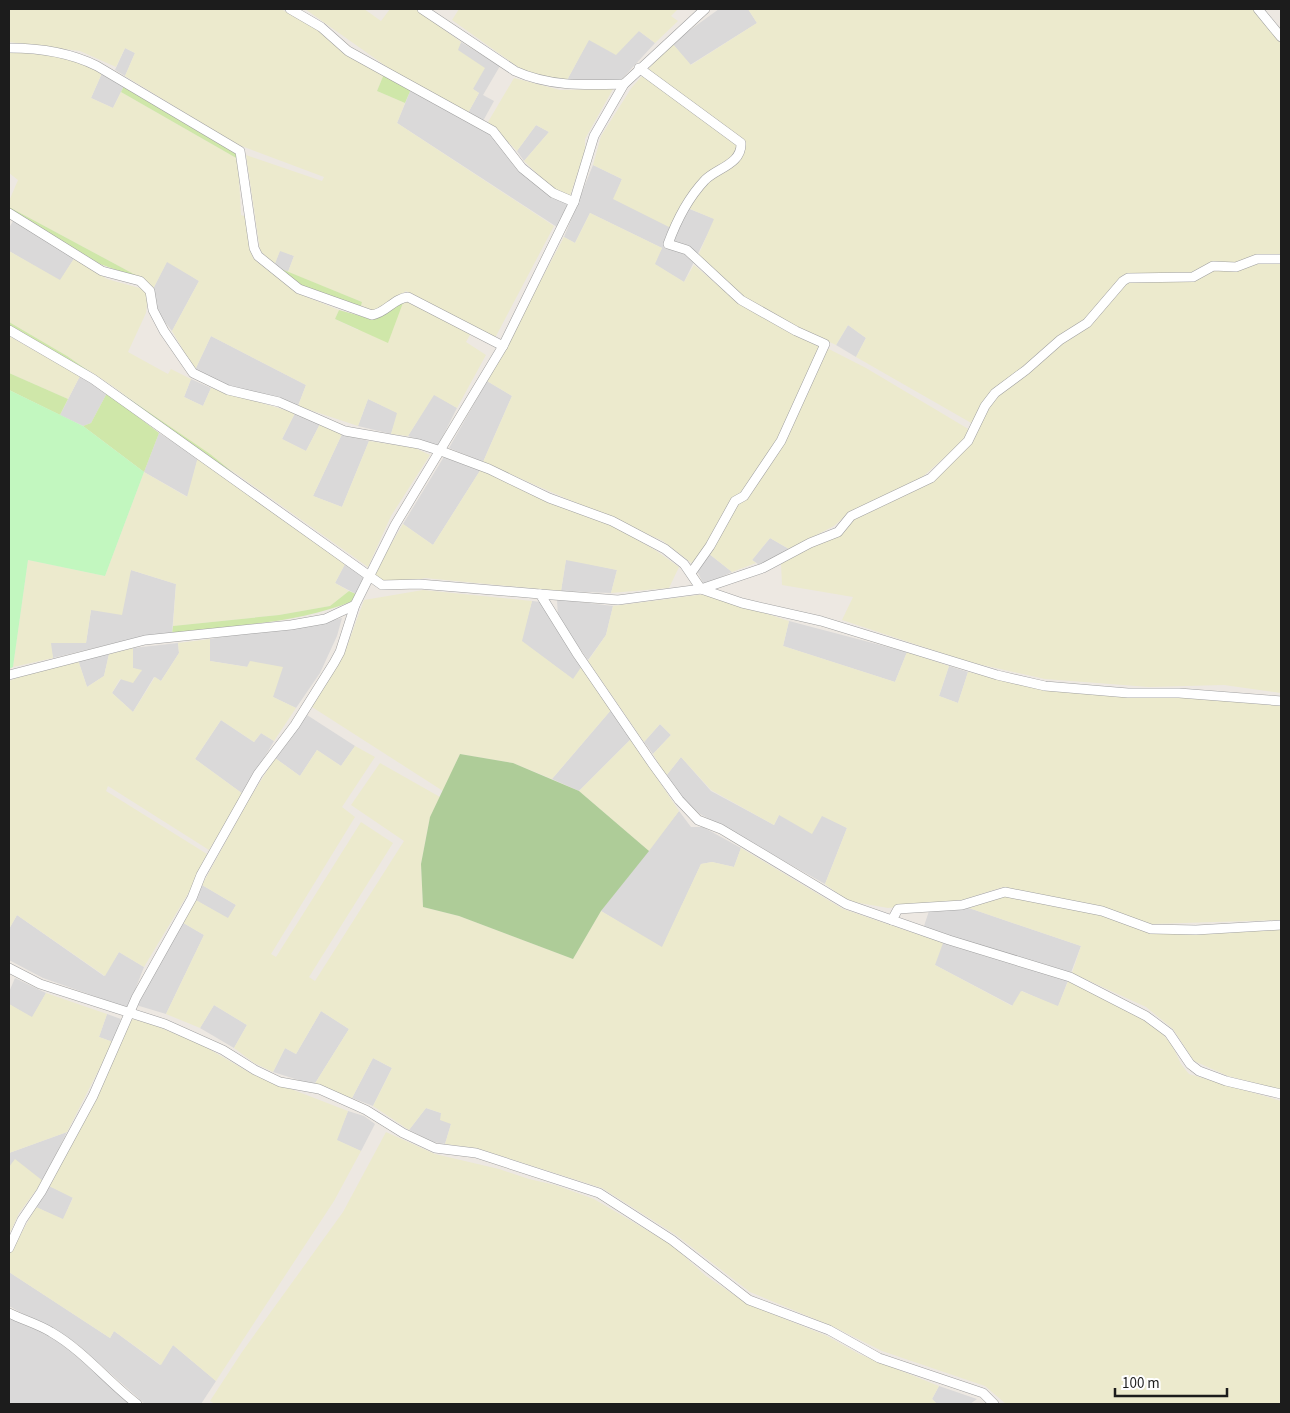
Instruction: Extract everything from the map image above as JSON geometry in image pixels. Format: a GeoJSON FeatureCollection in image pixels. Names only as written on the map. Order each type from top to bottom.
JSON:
{"type":"FeatureCollection","features":[{"type":"Feature","properties":{"kind":"street"},"geometry":{"type":"LineString","coordinates":[[290,9],[321,27],[348,51],[493,131],[522,168],[553,193],[574,202]]}},
{"type":"Feature","properties":{"kind":"street"},"geometry":{"type":"LineString","coordinates":[[422,9],[515,71],[534,80],[567,85],[624,84]]}},
{"type":"Feature","properties":{"kind":"street"},"geometry":{"type":"LineString","coordinates":[[9,1248],[22,1220],[41,1192],[93,1096],[130,1013],[158,956],[192,898],[201,875],[258,774],[295,725],[334,663],[340,652],[355,605],[395,525],[442,451],[503,346],[574,202],[594,136],[624,84],[639,68],[706,9]]}},
{"type":"Feature","properties":{"kind":"street"},"geometry":{"type":"LineString","coordinates":[[1258,9],[1281,37]]}},
{"type":"Feature","properties":{"kind":"street"},"geometry":{"type":"LineString","coordinates":[[9,48],[27,48],[77,56],[240,151],[254,248],[258,256],[299,289],[372,314],[378,314],[402,298],[408,297],[503,346]]}},
{"type":"Feature","properties":{"kind":"street"},"geometry":{"type":"LineString","coordinates":[[639,68],[741,142],[740,150],[727,167],[704,180],[688,203],[668,244],[687,250],[741,300],[825,344],[781,441],[744,496],[735,501],[710,546],[690,573]]}},
{"type":"Feature","properties":{"kind":"street"},"geometry":{"type":"LineString","coordinates":[[9,213],[102,270],[140,281],[150,291],[153,310],[164,331],[193,373],[228,390],[279,402],[345,431],[419,444],[442,451],[489,469],[549,498],[612,520],[665,549],[684,564],[701,589],[742,603],[821,621],[997,675],[1045,686],[1128,693],[1179,693],[1281,701]]}},
{"type":"Feature","properties":{"kind":"street"},"geometry":{"type":"LineString","coordinates":[[9,330],[93,379],[382,585],[419,584],[618,600],[701,589],[762,568],[810,543],[838,532],[851,516],[870,505],[931,478],[968,441],[985,406],[994,393],[1026,370],[1060,340],[1087,323],[1128,278],[1193,277],[1213,266],[1236,267],[1257,259],[1281,258]]}},
{"type":"Feature","properties":{"kind":"street"},"geometry":{"type":"LineString","coordinates":[[540,594],[578,655],[652,763],[679,800],[698,820],[721,828],[846,904],[1070,977],[1146,1016],[1169,1033],[1190,1064],[1199,1071],[1226,1081],[1281,1094]]}},
{"type":"Feature","properties":{"kind":"street"},"geometry":{"type":"LineString","coordinates":[[9,675],[144,640],[291,625],[325,619],[355,605]]}},
{"type":"Feature","properties":{"kind":"street"},"geometry":{"type":"LineString","coordinates":[[892,920],[898,909],[962,905],[1004,892],[1102,911],[1151,929],[1196,930],[1281,925]]}},
{"type":"Feature","properties":{"kind":"street"},"geometry":{"type":"LineString","coordinates":[[9,968],[40,984],[166,1024],[223,1050],[255,1070],[280,1082],[319,1089],[366,1110],[403,1133],[435,1148],[476,1153],[599,1193],[672,1240],[748,1300],[829,1330],[879,1358],[983,1393],[994,1404]]}},
{"type":"Feature","properties":{"kind":"street"},"geometry":{"type":"LineString","coordinates":[[9,1313],[52,1332],[79,1352],[103,1376],[137,1404]]}},
{"type":"Feature","properties":{"kind":"shaded area"},"geometry":{"type":"Polygon","coordinates":[[[9,9],[281,9],[319,31],[338,48],[384,74],[377,91],[405,103],[397,123],[554,226],[495,338],[406,291],[375,312],[361,306],[362,302],[288,272],[294,256],[280,251],[274,266],[260,250],[246,155],[322,181],[324,177],[236,144],[125,76],[135,53],[125,48],[116,67],[80,51],[9,42],[9,9]]]}},
{"type":"Feature","properties":{"kind":"shaded area"},"geometry":{"type":"Polygon","coordinates":[[[305,9],[364,9],[381,21],[390,9],[415,9],[461,42],[458,50],[485,68],[473,89],[479,93],[468,113],[390,69],[305,9]]]}},
{"type":"Feature","properties":{"kind":"shaded area"},"geometry":{"type":"Polygon","coordinates":[[[459,9],[678,9],[671,16],[678,21],[655,43],[639,31],[616,55],[589,40],[566,82],[534,76],[518,67],[452,20],[459,9]]]}},
{"type":"Feature","properties":{"kind":"shaded area"},"geometry":{"type":"Polygon","coordinates":[[[719,9],[748,9],[757,23],[690,65],[672,43],[719,9]]]}},
{"type":"Feature","properties":{"kind":"shaded area"},"geometry":{"type":"Polygon","coordinates":[[[748,9],[1254,9],[1281,40],[1281,256],[1200,273],[1123,275],[1083,321],[1041,350],[1026,367],[993,391],[973,424],[856,357],[866,338],[848,325],[836,345],[797,327],[742,297],[698,256],[714,219],[683,206],[671,228],[613,199],[622,179],[593,165],[601,136],[632,87],[672,43],[691,65],[757,23],[748,9]]]}},
{"type":"Feature","properties":{"kind":"shaded area"},"geometry":{"type":"Polygon","coordinates":[[[639,31],[655,43],[621,80],[566,82],[589,39],[639,31]]]}},
{"type":"Feature","properties":{"kind":"shaded area"},"geometry":{"type":"Polygon","coordinates":[[[461,42],[500,66],[483,95],[494,101],[483,121],[468,113],[479,93],[473,89],[457,50],[461,42]]]}},
{"type":"Feature","properties":{"kind":"shaded area"},"geometry":{"type":"Polygon","coordinates":[[[125,48],[135,53],[125,76],[115,70],[125,48]]]}},
{"type":"Feature","properties":{"kind":"shaded area"},"geometry":{"type":"Polygon","coordinates":[[[28,51],[76,60],[102,73],[91,98],[113,108],[121,92],[238,159],[241,215],[247,217],[253,258],[297,293],[339,310],[335,319],[358,330],[404,300],[471,333],[466,342],[486,355],[457,408],[434,395],[408,436],[391,434],[397,413],[368,399],[358,426],[298,406],[306,385],[211,336],[195,370],[172,331],[199,281],[167,262],[153,289],[130,272],[9,207],[9,201],[18,180],[9,173],[9,52],[28,51]]]}},
{"type":"Feature","properties":{"kind":"shaded area"},"geometry":{"type":"Polygon","coordinates":[[[102,73],[124,86],[113,108],[91,98],[102,73]]]}},
{"type":"Feature","properties":{"kind":"shaded area"},"geometry":{"type":"Polygon","coordinates":[[[514,78],[560,90],[613,89],[585,139],[585,150],[570,196],[554,190],[524,161],[549,132],[536,125],[517,151],[488,122],[514,78]]]}},
{"type":"Feature","properties":{"kind":"shaded area"},"geometry":{"type":"Polygon","coordinates":[[[411,89],[493,133],[520,169],[571,202],[557,227],[397,123],[411,89]]]}},
{"type":"Feature","properties":{"kind":"shaded area"},"geometry":{"type":"Polygon","coordinates":[[[536,125],[549,132],[524,161],[517,151],[536,125]]]}},
{"type":"Feature","properties":{"kind":"shaded area"},"geometry":{"type":"Polygon","coordinates":[[[593,165],[622,179],[614,199],[682,206],[715,219],[684,282],[654,264],[662,248],[590,213],[575,243],[564,237],[593,165]]]}},
{"type":"Feature","properties":{"kind":"shaded area"},"geometry":{"type":"Polygon","coordinates":[[[590,213],[662,248],[655,264],[684,282],[694,265],[739,303],[866,368],[970,430],[962,442],[919,480],[851,511],[834,526],[789,549],[770,538],[752,560],[756,563],[732,572],[708,553],[694,565],[663,541],[483,462],[512,396],[487,381],[564,237],[575,243],[590,213]]]}},
{"type":"Feature","properties":{"kind":"shaded area"},"geometry":{"type":"Polygon","coordinates":[[[13,221],[75,257],[60,281],[9,251],[9,228],[13,221]]]}},
{"type":"Feature","properties":{"kind":"shaded area"},"geometry":{"type":"Polygon","coordinates":[[[280,250],[294,256],[288,272],[274,266],[280,250]]]}},
{"type":"Feature","properties":{"kind":"shaded area"},"geometry":{"type":"Polygon","coordinates":[[[9,251],[60,280],[75,257],[107,279],[143,289],[148,295],[146,313],[128,352],[168,374],[171,369],[191,379],[184,397],[203,406],[211,388],[295,413],[282,439],[306,451],[320,424],[342,434],[313,496],[342,507],[369,441],[415,448],[430,455],[391,516],[368,567],[111,385],[67,356],[9,322],[9,251]]]}},
{"type":"Feature","properties":{"kind":"shaded area"},"geometry":{"type":"Polygon","coordinates":[[[167,261],[199,281],[172,331],[156,311],[153,289],[167,261]]]}},
{"type":"Feature","properties":{"kind":"shaded area"},"geometry":{"type":"Polygon","coordinates":[[[1258,262],[1281,262],[1281,693],[1224,685],[1149,687],[1045,679],[969,662],[842,620],[853,597],[782,585],[781,563],[853,519],[933,480],[997,395],[1129,281],[1194,280],[1214,269],[1237,271],[1258,262]]]}},
{"type":"Feature","properties":{"kind":"shaded area"},"geometry":{"type":"Polygon","coordinates":[[[848,325],[866,338],[856,357],[836,345],[848,325]]]}},
{"type":"Feature","properties":{"kind":"shaded area"},"geometry":{"type":"Polygon","coordinates":[[[9,336],[80,376],[68,399],[9,373],[9,336]]]}},
{"type":"Feature","properties":{"kind":"shaded area"},"geometry":{"type":"Polygon","coordinates":[[[211,336],[306,385],[298,406],[227,385],[195,370],[211,336]]]}},
{"type":"Feature","properties":{"kind":"shaded area"},"geometry":{"type":"Polygon","coordinates":[[[80,376],[107,393],[91,423],[83,426],[60,415],[80,376]]]}},
{"type":"Feature","properties":{"kind":"shaded area"},"geometry":{"type":"Polygon","coordinates":[[[191,379],[211,388],[203,406],[184,397],[191,379]]]}},
{"type":"Feature","properties":{"kind":"shaded area"},"geometry":{"type":"Polygon","coordinates":[[[487,381],[512,396],[483,462],[449,448],[487,381]]]}},
{"type":"Feature","properties":{"kind":"shaded area"},"geometry":{"type":"Polygon","coordinates":[[[434,394],[457,408],[438,446],[408,436],[434,394]]]}},
{"type":"Feature","properties":{"kind":"shaded area"},"geometry":{"type":"Polygon","coordinates":[[[368,399],[398,413],[391,434],[358,426],[368,399]]]}},
{"type":"Feature","properties":{"kind":"shaded area"},"geometry":{"type":"Polygon","coordinates":[[[295,413],[320,424],[306,451],[282,439],[295,413]]]}},
{"type":"Feature","properties":{"kind":"shaded area"},"geometry":{"type":"Polygon","coordinates":[[[159,433],[198,457],[188,497],[144,472],[159,433]]]}},
{"type":"Feature","properties":{"kind":"shaded area"},"geometry":{"type":"Polygon","coordinates":[[[342,434],[369,441],[342,507],[313,496],[342,434]]]}},
{"type":"Feature","properties":{"kind":"shaded area"},"geometry":{"type":"Polygon","coordinates":[[[445,455],[481,469],[433,545],[403,524],[445,455]]]}},
{"type":"Feature","properties":{"kind":"shaded area"},"geometry":{"type":"Polygon","coordinates":[[[198,457],[345,564],[335,583],[349,591],[330,606],[279,615],[173,626],[176,584],[131,570],[122,615],[91,610],[86,643],[51,643],[53,658],[13,667],[28,560],[105,576],[144,472],[187,497],[198,457]]]}},
{"type":"Feature","properties":{"kind":"shaded area"},"geometry":{"type":"Polygon","coordinates":[[[481,469],[610,524],[655,550],[679,567],[669,588],[611,593],[617,570],[566,560],[561,591],[425,578],[404,583],[383,582],[373,574],[403,524],[433,545],[481,469]]]}},
{"type":"Feature","properties":{"kind":"shaded area"},"geometry":{"type":"Polygon","coordinates":[[[770,538],[789,549],[761,566],[752,560],[770,538]]]}},
{"type":"Feature","properties":{"kind":"shaded area"},"geometry":{"type":"Polygon","coordinates":[[[708,553],[732,572],[704,585],[694,565],[708,553]]]}},
{"type":"Feature","properties":{"kind":"shaded area"},"geometry":{"type":"Polygon","coordinates":[[[566,559],[617,570],[611,593],[561,591],[566,559]]]}},
{"type":"Feature","properties":{"kind":"shaded area"},"geometry":{"type":"Polygon","coordinates":[[[345,564],[365,576],[356,594],[335,583],[345,564]]]}},
{"type":"Feature","properties":{"kind":"shaded area"},"geometry":{"type":"Polygon","coordinates":[[[131,570],[176,584],[172,634],[132,639],[53,658],[50,643],[86,643],[91,610],[127,579],[131,570]]]}},
{"type":"Feature","properties":{"kind":"shaded area"},"geometry":{"type":"Polygon","coordinates":[[[423,590],[532,601],[522,641],[573,679],[582,666],[611,710],[552,779],[513,763],[460,754],[443,791],[312,707],[346,649],[364,600],[423,590]]]}},
{"type":"Feature","properties":{"kind":"shaded area"},"geometry":{"type":"Polygon","coordinates":[[[706,594],[789,621],[783,646],[895,682],[907,652],[949,666],[939,696],[958,703],[968,672],[1043,689],[1177,696],[1281,706],[1281,920],[1151,924],[1103,908],[1003,887],[962,900],[888,908],[848,901],[825,884],[847,828],[822,816],[812,834],[779,815],[774,825],[711,790],[681,757],[666,776],[653,754],[671,735],[660,724],[644,742],[588,661],[606,635],[613,606],[706,594]]]}},
{"type":"Feature","properties":{"kind":"shaded area"},"geometry":{"type":"Polygon","coordinates":[[[557,599],[613,606],[606,635],[588,660],[558,618],[557,599]]]}},
{"type":"Feature","properties":{"kind":"shaded area"},"geometry":{"type":"Polygon","coordinates":[[[532,601],[542,602],[582,666],[574,680],[521,641],[532,601]]]}},
{"type":"Feature","properties":{"kind":"shaded area"},"geometry":{"type":"Polygon","coordinates":[[[342,618],[337,636],[320,673],[296,708],[273,697],[248,667],[210,661],[210,639],[251,631],[291,629],[342,618]]]}},
{"type":"Feature","properties":{"kind":"shaded area"},"geometry":{"type":"Polygon","coordinates":[[[789,621],[907,652],[895,682],[783,646],[789,621]]]}},
{"type":"Feature","properties":{"kind":"shaded area"},"geometry":{"type":"Polygon","coordinates":[[[210,639],[210,661],[247,667],[250,661],[283,667],[273,697],[296,708],[274,741],[261,733],[254,742],[221,720],[195,759],[243,794],[209,850],[108,786],[106,791],[207,854],[192,887],[144,967],[119,952],[105,976],[17,915],[9,929],[9,681],[78,660],[87,687],[104,676],[109,654],[133,648],[133,668],[142,670],[133,683],[120,679],[112,693],[133,712],[155,677],[161,681],[179,653],[178,643],[210,639]]]}},
{"type":"Feature","properties":{"kind":"shaded area"},"geometry":{"type":"Polygon","coordinates":[[[178,643],[179,653],[161,681],[154,677],[133,712],[112,693],[121,679],[142,671],[133,668],[133,648],[178,643]]]}},
{"type":"Feature","properties":{"kind":"shaded area"},"geometry":{"type":"Polygon","coordinates":[[[109,654],[104,676],[87,687],[78,660],[109,654]]]}},
{"type":"Feature","properties":{"kind":"shaded area"},"geometry":{"type":"Polygon","coordinates":[[[949,666],[968,672],[958,703],[939,696],[949,666]]]}},
{"type":"Feature","properties":{"kind":"shaded area"},"geometry":{"type":"Polygon","coordinates":[[[611,710],[631,739],[579,791],[552,779],[611,710]]]}},
{"type":"Feature","properties":{"kind":"shaded area"},"geometry":{"type":"Polygon","coordinates":[[[307,715],[355,746],[341,766],[317,750],[300,776],[275,758],[307,715]]]}},
{"type":"Feature","properties":{"kind":"shaded area"},"geometry":{"type":"Polygon","coordinates":[[[221,720],[254,742],[261,733],[274,741],[243,794],[195,759],[221,720]]]}},
{"type":"Feature","properties":{"kind":"shaded area"},"geometry":{"type":"Polygon","coordinates":[[[660,724],[671,735],[653,754],[644,742],[660,724]]]}},
{"type":"Feature","properties":{"kind":"shaded area"},"geometry":{"type":"Polygon","coordinates":[[[631,739],[679,811],[649,851],[579,791],[631,739]]]}},
{"type":"Feature","properties":{"kind":"shaded area"},"geometry":{"type":"Polygon","coordinates":[[[355,746],[375,757],[342,807],[355,817],[271,954],[276,957],[361,822],[393,843],[309,977],[315,981],[404,841],[351,805],[380,763],[440,797],[430,817],[421,864],[423,907],[459,916],[573,959],[601,911],[662,947],[701,864],[712,862],[734,867],[741,848],[843,909],[943,943],[935,965],[1012,1006],[1021,991],[1058,1006],[1069,979],[1142,1018],[1159,1030],[1172,1045],[1181,1064],[1189,1074],[1281,1101],[1281,1404],[1006,1404],[985,1386],[882,1351],[834,1327],[750,1292],[676,1235],[602,1188],[476,1148],[445,1144],[451,1124],[440,1120],[441,1113],[426,1108],[409,1130],[373,1106],[392,1068],[373,1058],[352,1098],[314,1085],[349,1029],[321,1011],[296,1054],[285,1048],[273,1072],[254,1063],[234,1048],[247,1025],[214,1005],[200,1028],[166,1014],[204,935],[180,921],[194,899],[228,918],[236,905],[202,885],[248,801],[275,758],[300,776],[317,750],[341,766],[355,746]]]}},
{"type":"Feature","properties":{"kind":"shaded area"},"geometry":{"type":"Polygon","coordinates":[[[681,757],[711,791],[774,825],[779,815],[822,815],[847,828],[825,884],[700,814],[681,797],[666,776],[681,757]]]}},
{"type":"Feature","properties":{"kind":"shaded area"},"geometry":{"type":"Polygon","coordinates":[[[679,811],[691,827],[703,827],[741,848],[734,867],[712,862],[701,864],[662,948],[601,911],[679,811]]]}},
{"type":"Feature","properties":{"kind":"shaded area"},"geometry":{"type":"Polygon","coordinates":[[[202,885],[236,905],[228,919],[194,899],[202,885]]]}},
{"type":"Feature","properties":{"kind":"shaded area"},"geometry":{"type":"Polygon","coordinates":[[[1005,896],[1101,914],[1151,932],[1281,928],[1281,1090],[1228,1076],[1194,1061],[1173,1029],[1146,1007],[1072,973],[1081,946],[969,908],[1005,896]]]}},
{"type":"Feature","properties":{"kind":"shaded area"},"geometry":{"type":"Polygon","coordinates":[[[969,908],[1081,946],[1058,1007],[1022,991],[1013,1006],[935,965],[921,935],[929,911],[969,908]]]}},
{"type":"Feature","properties":{"kind":"shaded area"},"geometry":{"type":"Polygon","coordinates":[[[17,915],[104,976],[119,952],[144,967],[128,1008],[43,978],[9,960],[9,929],[17,915]]]}},
{"type":"Feature","properties":{"kind":"shaded area"},"geometry":{"type":"Polygon","coordinates":[[[180,921],[204,935],[166,1014],[136,1005],[180,921]]]}},
{"type":"Feature","properties":{"kind":"shaded area"},"geometry":{"type":"Polygon","coordinates":[[[15,978],[46,993],[32,1018],[9,1004],[9,992],[15,978]]]}},
{"type":"Feature","properties":{"kind":"shaded area"},"geometry":{"type":"Polygon","coordinates":[[[46,993],[107,1014],[99,1037],[113,1042],[67,1132],[9,1153],[9,1004],[32,1017],[46,993]]]}},
{"type":"Feature","properties":{"kind":"shaded area"},"geometry":{"type":"Polygon","coordinates":[[[214,1005],[247,1025],[234,1048],[200,1028],[214,1005]]]}},
{"type":"Feature","properties":{"kind":"shaded area"},"geometry":{"type":"Polygon","coordinates":[[[321,1011],[349,1029],[314,1085],[273,1072],[285,1048],[296,1054],[321,1011]]]}},
{"type":"Feature","properties":{"kind":"shaded area"},"geometry":{"type":"Polygon","coordinates":[[[107,1014],[121,1019],[113,1042],[99,1037],[107,1014]]]}},
{"type":"Feature","properties":{"kind":"shaded area"},"geometry":{"type":"Polygon","coordinates":[[[132,1019],[154,1025],[202,1045],[252,1074],[348,1111],[337,1140],[361,1151],[334,1201],[216,1381],[173,1345],[161,1365],[114,1331],[110,1338],[9,1272],[9,1255],[36,1207],[63,1219],[73,1198],[47,1185],[132,1019]]]}},
{"type":"Feature","properties":{"kind":"shaded area"},"geometry":{"type":"Polygon","coordinates":[[[373,1058],[392,1068],[373,1106],[352,1098],[373,1058]]]}},
{"type":"Feature","properties":{"kind":"shaded area"},"geometry":{"type":"Polygon","coordinates":[[[426,1108],[441,1113],[451,1124],[445,1144],[433,1142],[409,1130],[426,1108]]]}},
{"type":"Feature","properties":{"kind":"shaded area"},"geometry":{"type":"Polygon","coordinates":[[[348,1111],[364,1116],[375,1124],[361,1151],[336,1140],[348,1111]]]}},
{"type":"Feature","properties":{"kind":"shaded area"},"geometry":{"type":"Polygon","coordinates":[[[67,1132],[43,1181],[9,1167],[9,1153],[67,1132]]]}},
{"type":"Feature","properties":{"kind":"shaded area"},"geometry":{"type":"Polygon","coordinates":[[[386,1132],[435,1154],[499,1169],[555,1185],[594,1199],[672,1245],[706,1276],[748,1304],[827,1336],[859,1354],[939,1386],[932,1399],[937,1404],[215,1404],[210,1401],[242,1352],[343,1212],[386,1132]]]}},
{"type":"Feature","properties":{"kind":"shaded area"},"geometry":{"type":"Polygon","coordinates":[[[15,1159],[43,1181],[19,1213],[11,1231],[9,1230],[9,1167],[15,1159]]]}},
{"type":"Feature","properties":{"kind":"shaded area"},"geometry":{"type":"Polygon","coordinates":[[[47,1185],[73,1197],[63,1220],[36,1207],[47,1185]]]}},
{"type":"Feature","properties":{"kind":"shaded area"},"geometry":{"type":"Polygon","coordinates":[[[9,1272],[110,1338],[114,1331],[160,1365],[173,1345],[216,1381],[201,1404],[145,1404],[76,1343],[9,1306],[9,1272]]]}},
{"type":"Feature","properties":{"kind":"shaded area"},"geometry":{"type":"Polygon","coordinates":[[[9,1316],[35,1327],[61,1342],[132,1404],[9,1404],[9,1316]]]}},
{"type":"Feature","properties":{"kind":"shaded area"},"geometry":{"type":"Polygon","coordinates":[[[939,1386],[977,1399],[970,1404],[937,1404],[932,1399],[939,1386]]]}},
{"type":"Feature","properties":{"kind":"green space"},"geometry":{"type":"Polygon","coordinates":[[[384,74],[411,89],[405,103],[377,91],[384,74]]]}},
{"type":"Feature","properties":{"kind":"green space"},"geometry":{"type":"Polygon","coordinates":[[[124,86],[235,151],[238,159],[121,92],[124,86]]]}},
{"type":"Feature","properties":{"kind":"green space"},"geometry":{"type":"Polygon","coordinates":[[[9,207],[144,280],[100,264],[9,209],[9,207]]]}},
{"type":"Feature","properties":{"kind":"green space"},"geometry":{"type":"Polygon","coordinates":[[[274,266],[362,302],[361,306],[300,287],[274,266]]]}},
{"type":"Feature","properties":{"kind":"green space"},"geometry":{"type":"Polygon","coordinates":[[[404,300],[388,343],[335,319],[339,310],[371,319],[404,300]]]}},
{"type":"Feature","properties":{"kind":"green space"},"geometry":{"type":"Polygon","coordinates":[[[9,322],[67,356],[210,454],[235,474],[65,358],[9,327],[9,322]]]}},
{"type":"Feature","properties":{"kind":"green space"},"geometry":{"type":"Polygon","coordinates":[[[9,373],[68,399],[60,415],[9,390],[9,373]]]}},
{"type":"Feature","properties":{"kind":"green space"},"geometry":{"type":"Polygon","coordinates":[[[9,390],[83,426],[144,472],[105,576],[28,560],[13,667],[9,669],[9,390]]]}},
{"type":"Feature","properties":{"kind":"green space"},"geometry":{"type":"Polygon","coordinates":[[[107,393],[159,433],[144,472],[83,426],[91,423],[107,393]]]}},
{"type":"Feature","properties":{"kind":"green space"},"geometry":{"type":"Polygon","coordinates":[[[349,591],[356,594],[353,601],[309,615],[264,623],[172,634],[173,626],[279,615],[330,606],[349,591]]]}},
{"type":"Feature","properties":{"kind":"green space"},"geometry":{"type":"Polygon","coordinates":[[[460,754],[513,763],[579,791],[649,851],[601,911],[573,959],[459,916],[423,907],[421,864],[430,817],[460,754]]]}}]}
